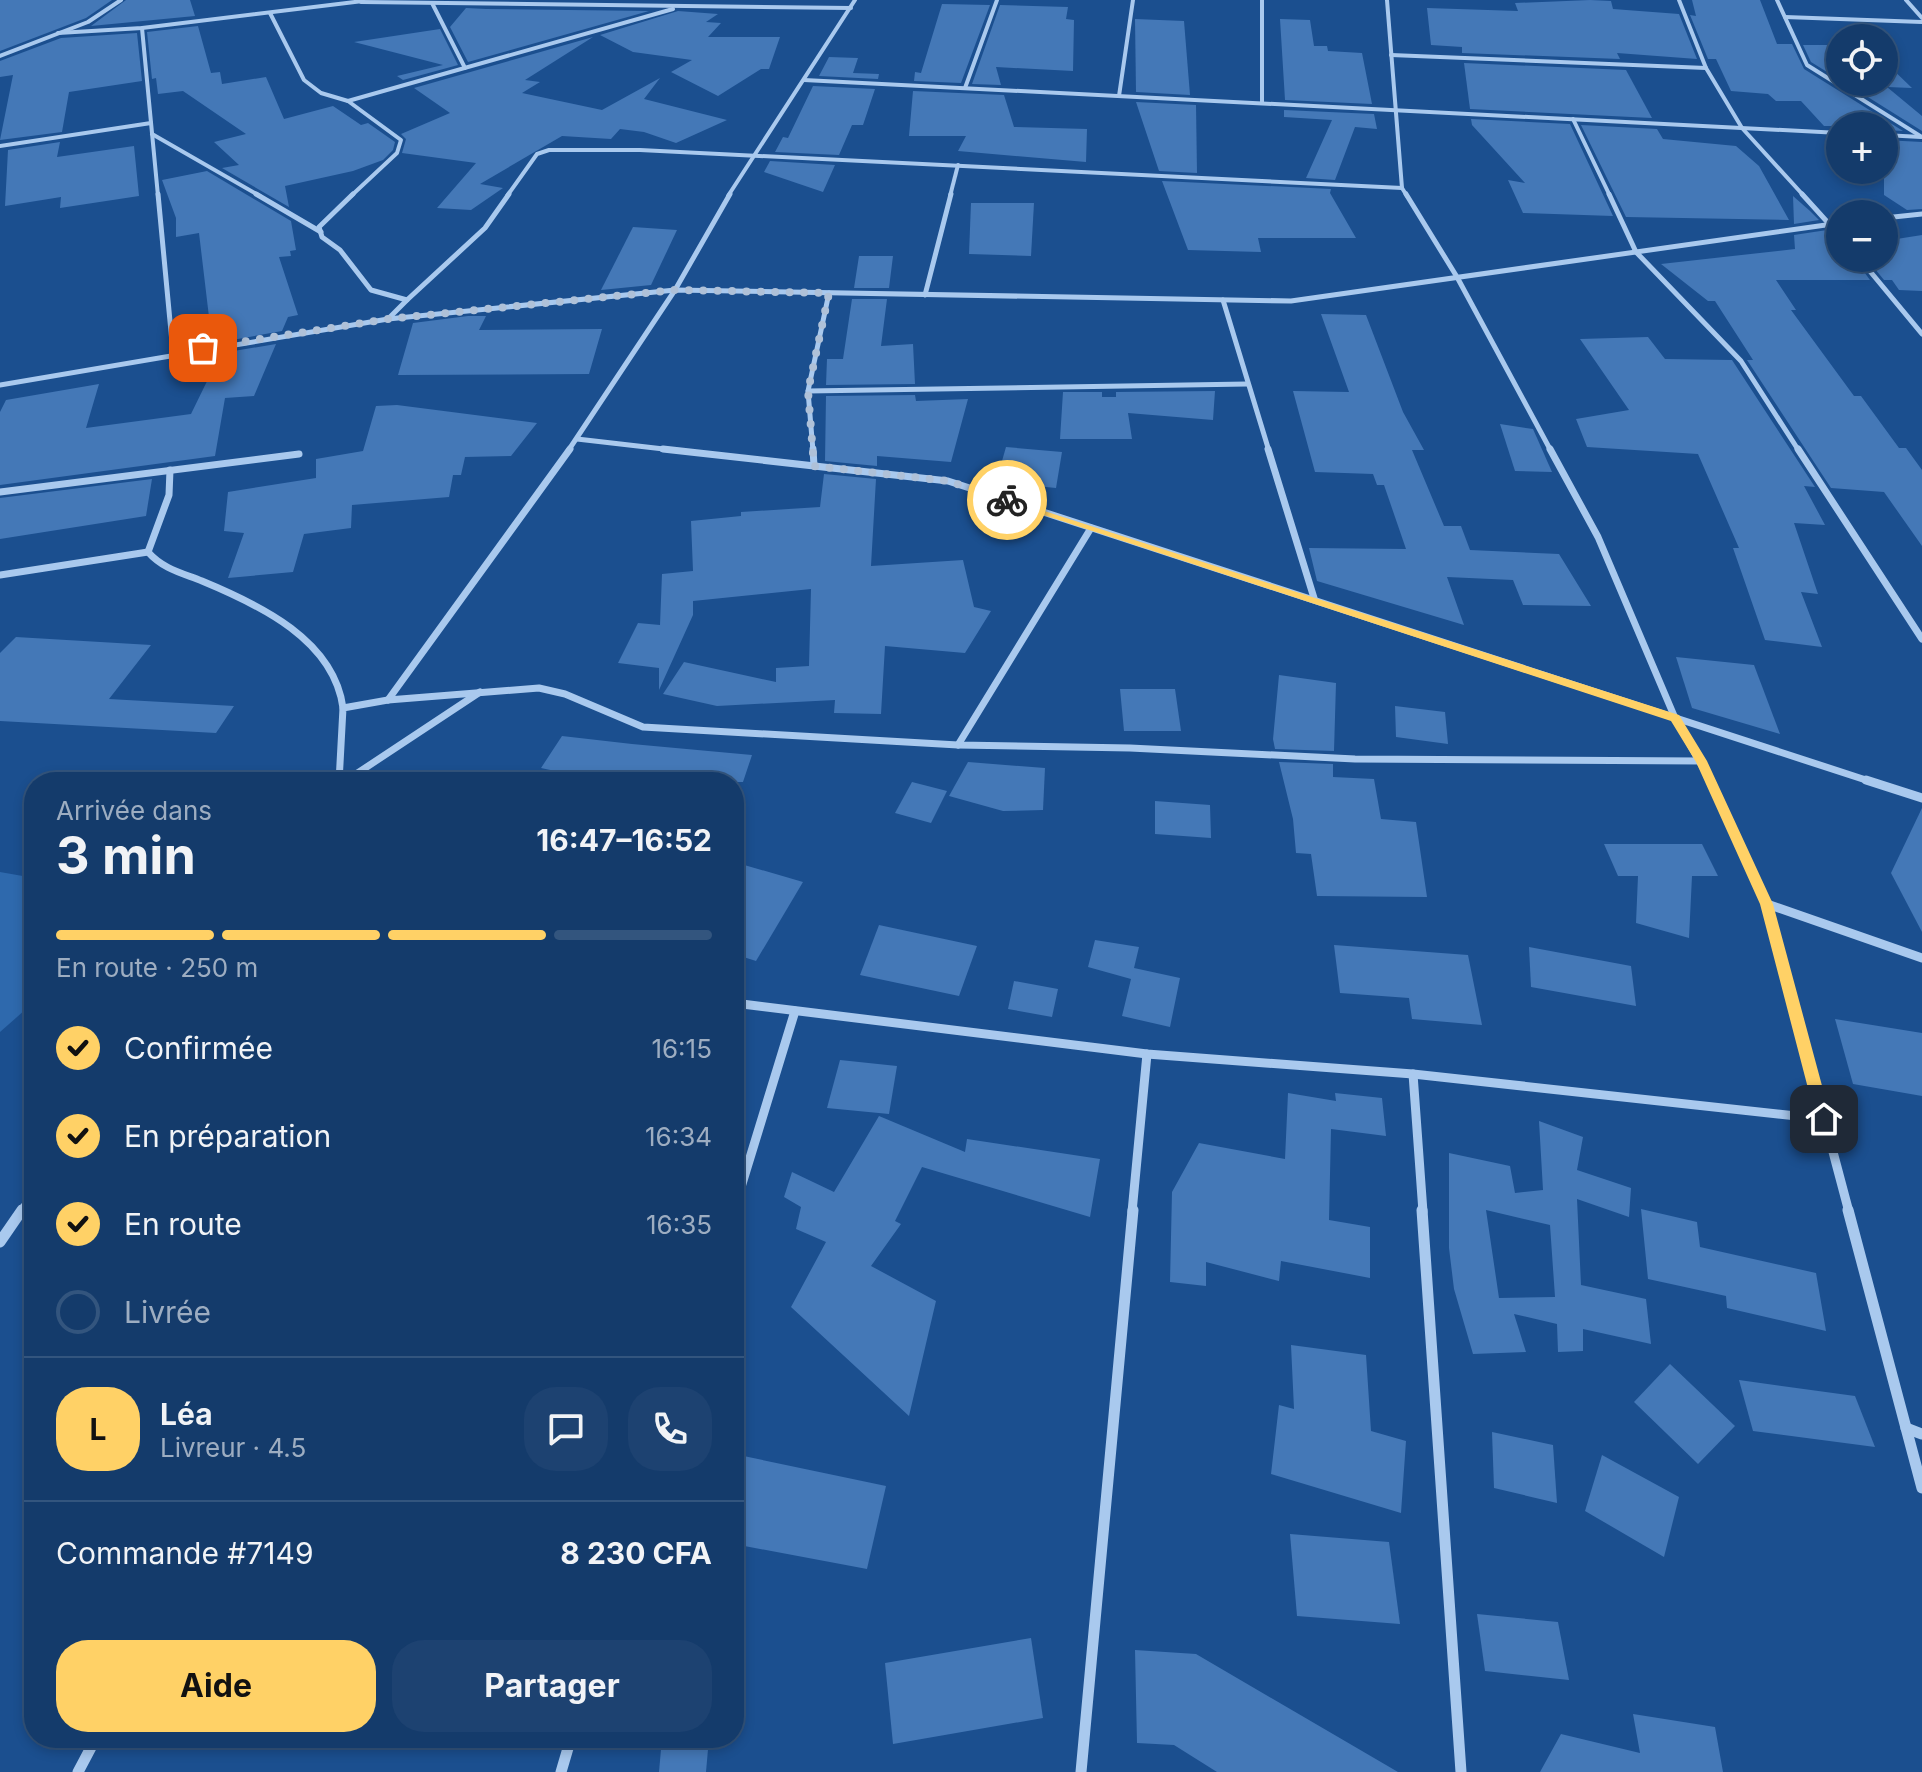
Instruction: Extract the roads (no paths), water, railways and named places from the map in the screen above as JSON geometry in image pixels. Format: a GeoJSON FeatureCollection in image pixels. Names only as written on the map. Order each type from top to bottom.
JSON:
{"type":"FeatureCollection","features":[{"type":"Feature","properties":{"kind":"street"},"geometry":{"type":"LineString","coordinates":[[0,56],[88,22],[121,0]]}},
{"type":"Feature","properties":{"kind":"street"},"geometry":{"type":"LineString","coordinates":[[298,0],[305,7]]}},
{"type":"Feature","properties":{"kind":"street"},"geometry":{"type":"LineString","coordinates":[[58,33],[142,28],[374,0]]}},
{"type":"Feature","properties":{"kind":"street"},"geometry":{"type":"LineString","coordinates":[[388,700],[577,439],[675,290],[752,155],[855,0]]}},
{"type":"Feature","properties":{"kind":"street"},"geometry":{"type":"LineString","coordinates":[[965,88],[997,0]]}},
{"type":"Feature","properties":{"kind":"street"},"geometry":{"type":"LineString","coordinates":[[1119,96],[1133,0]]}},
{"type":"Feature","properties":{"kind":"street"},"geometry":{"type":"LineString","coordinates":[[1262,0],[1262,103]]}},
{"type":"Feature","properties":{"kind":"street"},"geometry":{"type":"LineString","coordinates":[[1387,0],[1402,188],[1457,277],[1598,537],[1675,718],[1701,761],[1767,904],[1922,1488]]}},
{"type":"Feature","properties":{"kind":"street"},"geometry":{"type":"LineString","coordinates":[[1679,0],[1706,68],[1742,128],[1826,220]]}},
{"type":"Feature","properties":{"kind":"street"},"geometry":{"type":"LineString","coordinates":[[1777,0],[1807,65],[1922,137]]}},
{"type":"Feature","properties":{"kind":"street"},"geometry":{"type":"LineString","coordinates":[[1906,0],[1922,20]]}},
{"type":"Feature","properties":{"kind":"street"},"geometry":{"type":"LineString","coordinates":[[361,2],[851,8]]}},
{"type":"Feature","properties":{"kind":"street"},"geometry":{"type":"LineString","coordinates":[[432,3],[465,68]]}},
{"type":"Feature","properties":{"kind":"street"},"geometry":{"type":"LineString","coordinates":[[348,101],[682,6]]}},
{"type":"Feature","properties":{"kind":"street"},"geometry":{"type":"LineString","coordinates":[[270,13],[304,80],[321,93],[348,101],[401,140],[400,146],[383,167],[319,227],[321,232]]}},
{"type":"Feature","properties":{"kind":"street"},"geometry":{"type":"LineString","coordinates":[[1785,17],[1922,20]]}},
{"type":"Feature","properties":{"kind":"street"},"geometry":{"type":"LineString","coordinates":[[142,28],[173,353]]}},
{"type":"Feature","properties":{"kind":"street"},"geometry":{"type":"LineString","coordinates":[[1391,55],[1706,68]]}},
{"type":"Feature","properties":{"kind":"street"},"geometry":{"type":"LineString","coordinates":[[804,80],[1826,132]]}},
{"type":"Feature","properties":{"kind":"street"},"geometry":{"type":"LineString","coordinates":[[1573,119],[1636,252],[1741,361],[1922,639]]}},
{"type":"Feature","properties":{"kind":"street"},"geometry":{"type":"LineString","coordinates":[[0,146],[151,123]]}},
{"type":"Feature","properties":{"kind":"street"},"geometry":{"type":"LineString","coordinates":[[152,134],[321,232],[371,290],[407,300]]}},
{"type":"Feature","properties":{"kind":"street"},"geometry":{"type":"LineString","coordinates":[[1898,136],[1922,137]]}},
{"type":"Feature","properties":{"kind":"street"},"geometry":{"type":"LineString","coordinates":[[388,319],[485,228],[537,154],[562,148],[1402,188]]}},
{"type":"Feature","properties":{"kind":"street"},"geometry":{"type":"LineString","coordinates":[[925,295],[958,165]]}},
{"type":"Feature","properties":{"kind":"street"},"geometry":{"type":"LineString","coordinates":[[1898,217],[1922,214]]}},
{"type":"Feature","properties":{"kind":"street"},"geometry":{"type":"LineString","coordinates":[[0,385],[173,353],[388,319],[675,290],[1291,301],[1826,225]]}},
{"type":"Feature","properties":{"kind":"street"},"geometry":{"type":"LineString","coordinates":[[1871,272],[1922,334]]}},
{"type":"Feature","properties":{"kind":"street"},"geometry":{"type":"LineString","coordinates":[[814,466],[808,391],[829,293]]}},
{"type":"Feature","properties":{"kind":"street"},"geometry":{"type":"LineString","coordinates":[[1223,300],[1314,598]]}},
{"type":"Feature","properties":{"kind":"street"},"geometry":{"type":"LineString","coordinates":[[808,391],[1247,384]]}},
{"type":"Feature","properties":{"kind":"street"},"geometry":{"type":"LineString","coordinates":[[577,439],[948,481],[1922,798]]}},
{"type":"Feature","properties":{"kind":"street"},"geometry":{"type":"LineString","coordinates":[[0,492],[299,454]]}},
{"type":"Feature","properties":{"kind":"street"},"geometry":{"type":"LineString","coordinates":[[148,552],[169,495],[170,470]]}},
{"type":"Feature","properties":{"kind":"street"},"geometry":{"type":"LineString","coordinates":[[958,745],[1091,528]]}},
{"type":"Feature","properties":{"kind":"street"},"geometry":{"type":"LineString","coordinates":[[0,575],[148,552],[168,569],[205,582],[301,634],[334,669],[344,692],[342,772]]}},
{"type":"Feature","properties":{"kind":"street"},"geometry":{"type":"LineString","coordinates":[[343,708],[388,700],[539,688],[565,694],[643,727],[958,745],[1130,748],[1355,759],[1701,761]]}},
{"type":"Feature","properties":{"kind":"street"},"geometry":{"type":"LineString","coordinates":[[357,772],[481,691]]}},
{"type":"Feature","properties":{"kind":"street"},"geometry":{"type":"LineString","coordinates":[[1767,904],[1922,958]]}},
{"type":"Feature","properties":{"kind":"street"},"geometry":{"type":"LineString","coordinates":[[744,1004],[1147,1054],[1413,1074],[1824,1119]]}},
{"type":"Feature","properties":{"kind":"street"},"geometry":{"type":"LineString","coordinates":[[744,1177],[795,1011]]}},
{"type":"Feature","properties":{"kind":"street"},"geometry":{"type":"LineString","coordinates":[[1081,1772],[1147,1054]]}},
{"type":"Feature","properties":{"kind":"street"},"geometry":{"type":"LineString","coordinates":[[1413,1074],[1461,1772]]}},
{"type":"Feature","properties":{"kind":"street"},"geometry":{"type":"LineString","coordinates":[[0,1242],[24,1208]]}},
{"type":"Feature","properties":{"kind":"street"},"geometry":{"type":"LineString","coordinates":[[1906,1428],[1922,1434]]}},
{"type":"Feature","properties":{"kind":"street"},"geometry":{"type":"LineString","coordinates":[[78,1772],[91,1748]]}},
{"type":"Feature","properties":{"kind":"street"},"geometry":{"type":"LineString","coordinates":[[561,1772],[568,1748]]}}]}
